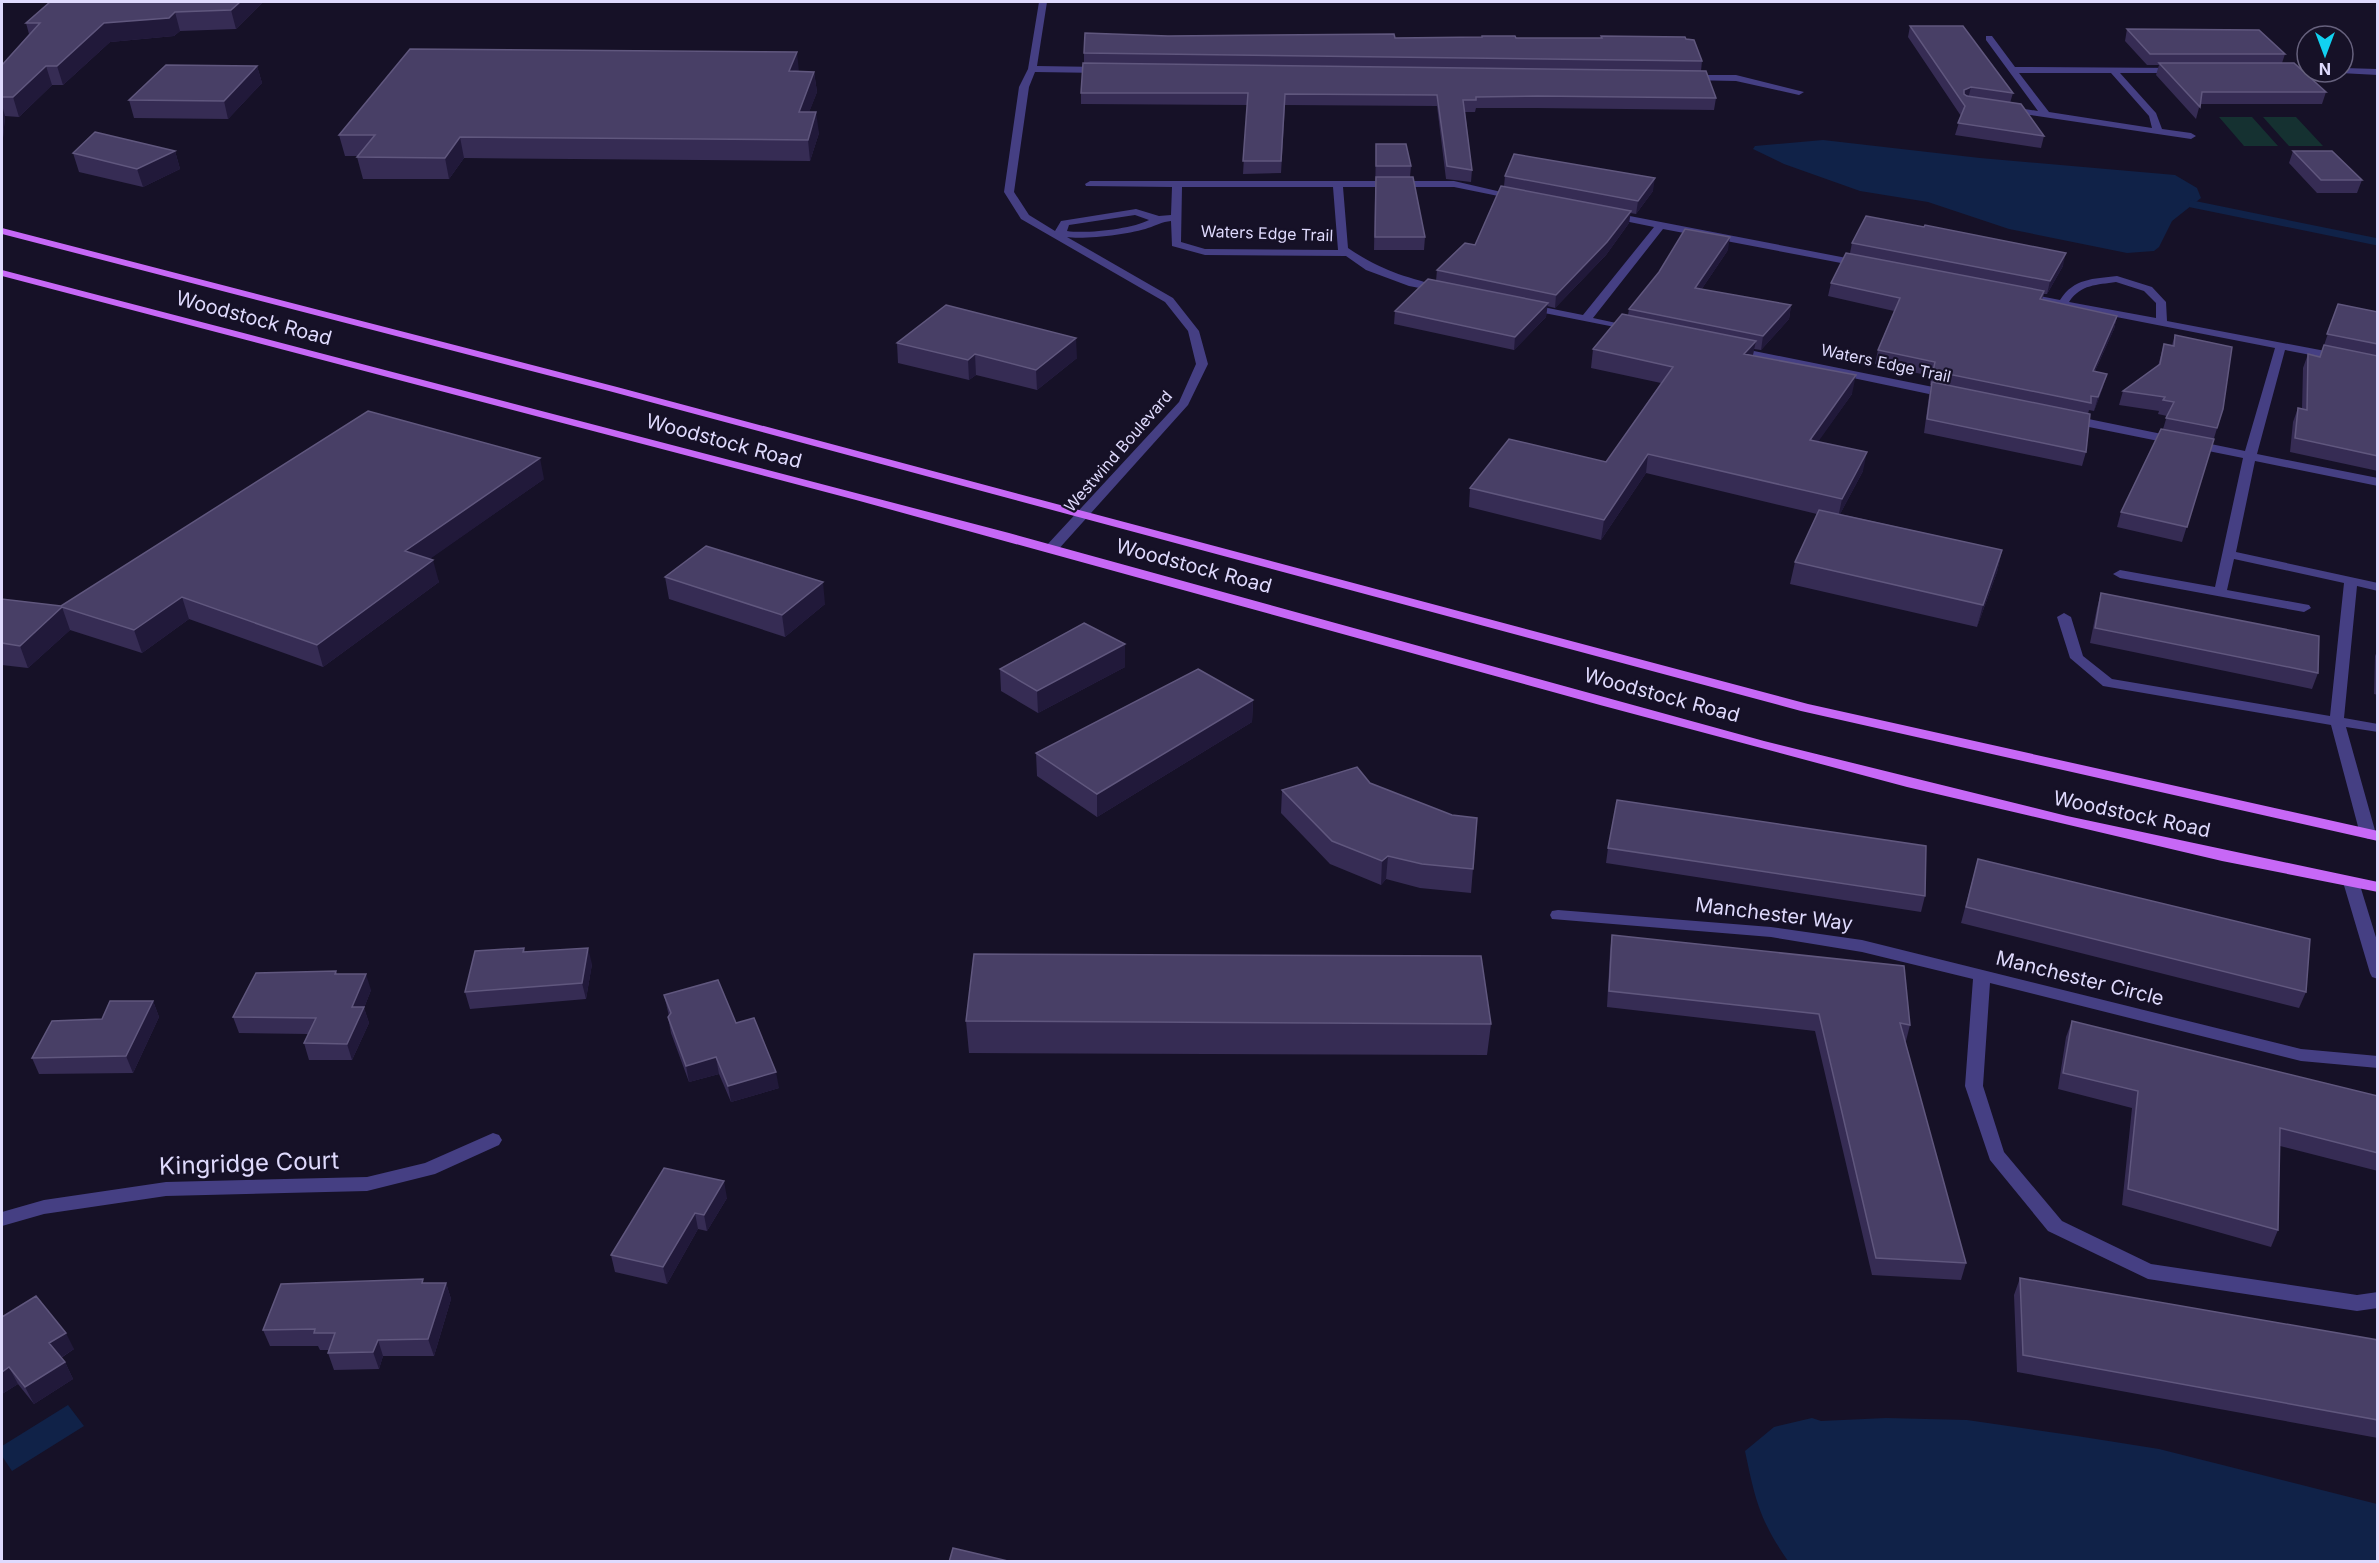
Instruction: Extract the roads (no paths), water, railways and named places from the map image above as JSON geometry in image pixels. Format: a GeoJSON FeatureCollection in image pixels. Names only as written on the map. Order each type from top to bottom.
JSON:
{"type":"FeatureCollection","features":[{"type":"Feature","properties":{"kind":"main road","name":"Woodstock Road"},"geometry":{"type":"LineString","coordinates":[[2,231],[1086,513],[1806,708],[2373,835]]}},
{"type":"Feature","properties":{"kind":"main road","name":"Woodstock Road"},"geometry":{"type":"LineString","coordinates":[[2,273],[1052,549],[1655,716],[2073,824],[2378,887]]}},
{"type":"Feature","properties":{"kind":"street","name":"Westwind Boulevard"},"geometry":{"type":"LineString","coordinates":[[1043,2],[1032,69],[1024,87],[1010,192],[1025,217],[1057,233],[1169,300],[1193,331],[1202,364],[1184,403],[1052,549]]}},
{"type":"Feature","properties":{"kind":"street"},"geometry":{"type":"LineString","coordinates":[[1989,38],[2046,115]]}},
{"type":"Feature","properties":{"kind":"street"},"geometry":{"type":"LineString","coordinates":[[1032,69],[1115,70]]}},
{"type":"Feature","properties":{"kind":"street"},"geometry":{"type":"LineString","coordinates":[[2013,69],[2193,70]]}},
{"type":"Feature","properties":{"kind":"street"},"geometry":{"type":"LineString","coordinates":[[2113,70],[2153,115],[2158,131]]}},
{"type":"Feature","properties":{"kind":"street"},"geometry":{"type":"LineString","coordinates":[[2355,71],[2378,72]]}},
{"type":"Feature","properties":{"kind":"street"},"geometry":{"type":"LineString","coordinates":[[1677,78],[1736,78],[1799,92]]}},
{"type":"Feature","properties":{"kind":"street"},"geometry":{"type":"LineString","coordinates":[[1990,107],[2191,136]]}},
{"type":"Feature","properties":{"kind":"street"},"geometry":{"type":"LineString","coordinates":[[1090,184],[1454,184],[1535,200]]}},
{"type":"Feature","properties":{"kind":"street","name":"Waters Edge Trail"},"geometry":{"type":"LineString","coordinates":[[1177,184],[1176,244],[1205,252],[1349,253]]}},
{"type":"Feature","properties":{"kind":"street","name":"Waters Edge Trail"},"geometry":{"type":"LineString","coordinates":[[1338,184],[1343,249],[1370,268],[1413,284],[1448,291]]}},
{"type":"Feature","properties":{"kind":"street"},"geometry":{"type":"LineString","coordinates":[[1592,211],[1868,265]]}},
{"type":"Feature","properties":{"kind":"street"},"geometry":{"type":"LineString","coordinates":[[1057,233],[1065,223],[1097,217],[1136,212],[1158,219]]}},
{"type":"Feature","properties":{"kind":"street"},"geometry":{"type":"LineString","coordinates":[[1097,217],[1107,230]]}},
{"type":"Feature","properties":{"kind":"street","name":"Waters Edge Trail"},"geometry":{"type":"LineString","coordinates":[[1158,219],[1176,218]]}},
{"type":"Feature","properties":{"kind":"street"},"geometry":{"type":"LineString","coordinates":[[1057,233],[1077,236],[1145,226],[1158,219]]}},
{"type":"Feature","properties":{"kind":"street"},"geometry":{"type":"LineString","coordinates":[[1586,319],[1661,225]]}},
{"type":"Feature","properties":{"kind":"street"},"geometry":{"type":"LineString","coordinates":[[2063,303],[2070,292],[2083,283],[2117,279],[2148,289],[2161,302],[2162,322]]}},
{"type":"Feature","properties":{"kind":"street"},"geometry":{"type":"LineString","coordinates":[[2017,294],[2378,364]]}},
{"type":"Feature","properties":{"kind":"street"},"geometry":{"type":"LineString","coordinates":[[1517,305],[1644,331]]}},
{"type":"Feature","properties":{"kind":"street"},"geometry":{"type":"LineString","coordinates":[[2220,592],[2250,456],[2281,346]]}},
{"type":"Feature","properties":{"kind":"street","name":"Waters Edge Trail"},"geometry":{"type":"LineString","coordinates":[[1726,348],[1959,396]]}},
{"type":"Feature","properties":{"kind":"street"},"geometry":{"type":"LineString","coordinates":[[2052,415],[2378,482]]}},
{"type":"Feature","properties":{"kind":"street"},"geometry":{"type":"LineString","coordinates":[[2229,554],[2378,587]]}},
{"type":"Feature","properties":{"kind":"street"},"geometry":{"type":"LineString","coordinates":[[2120,574],[2304,608]]}},
{"type":"Feature","properties":{"kind":"street"},"geometry":{"type":"LineString","coordinates":[[2351,581],[2337,720],[2373,835]]}},
{"type":"Feature","properties":{"kind":"street"},"geometry":{"type":"LineString","coordinates":[[2064,617],[2077,658],[2108,683],[2378,728]]}},
{"type":"Feature","properties":{"kind":"street"},"geometry":{"type":"LineString","coordinates":[[2351,882],[2378,973]]}},
{"type":"Feature","properties":{"kind":"street","name":"Manchester Way"},"geometry":{"type":"LineString","coordinates":[[1558,915],[1782,934],[1862,946],[1982,977]]}},
{"type":"Feature","properties":{"kind":"street","name":"Manchester Circle"},"geometry":{"type":"LineString","coordinates":[[2378,1062],[2301,1055],[1982,977],[1974,1086],[1996,1155],[2055,1226],[2148,1271],[2357,1303],[2378,1300]]}},
{"type":"Feature","properties":{"kind":"street","name":"Kingridge Court"},"geometry":{"type":"LineString","coordinates":[[2,1219],[45,1207],[166,1189],[367,1184],[429,1169],[493,1140]]}},
{"type":"Feature","properties":{"kind":"water"},"geometry":{"type":"Polygon","coordinates":[[[1823,140],[1980,158],[2175,175],[2197,188],[2201,198],[2172,221],[2159,247],[2154,251],[2127,253],[2009,229],[1928,202],[1860,191],[1784,164],[1753,149],[1755,146],[1823,140]]]}},
{"type":"Feature","properties":{"kind":"water"},"geometry":{"type":"Polygon","coordinates":[[[68,1405],[84,1426],[12,1471],[2,1456],[2,1446],[68,1405]]]}},
{"type":"Feature","properties":{"kind":"water"},"geometry":{"type":"Polygon","coordinates":[[[1812,1418],[1821,1421],[1886,1418],[1967,1420],[2077,1436],[2159,1449],[2377,1504],[2377,1561],[1788,1561],[1771,1534],[1760,1509],[1745,1451],[1774,1427],[1812,1418]]]}},
{"type":"Feature","properties":{"kind":"waterway"},"geometry":{"type":"LineString","coordinates":[[2192,204],[2378,242]]}}]}
